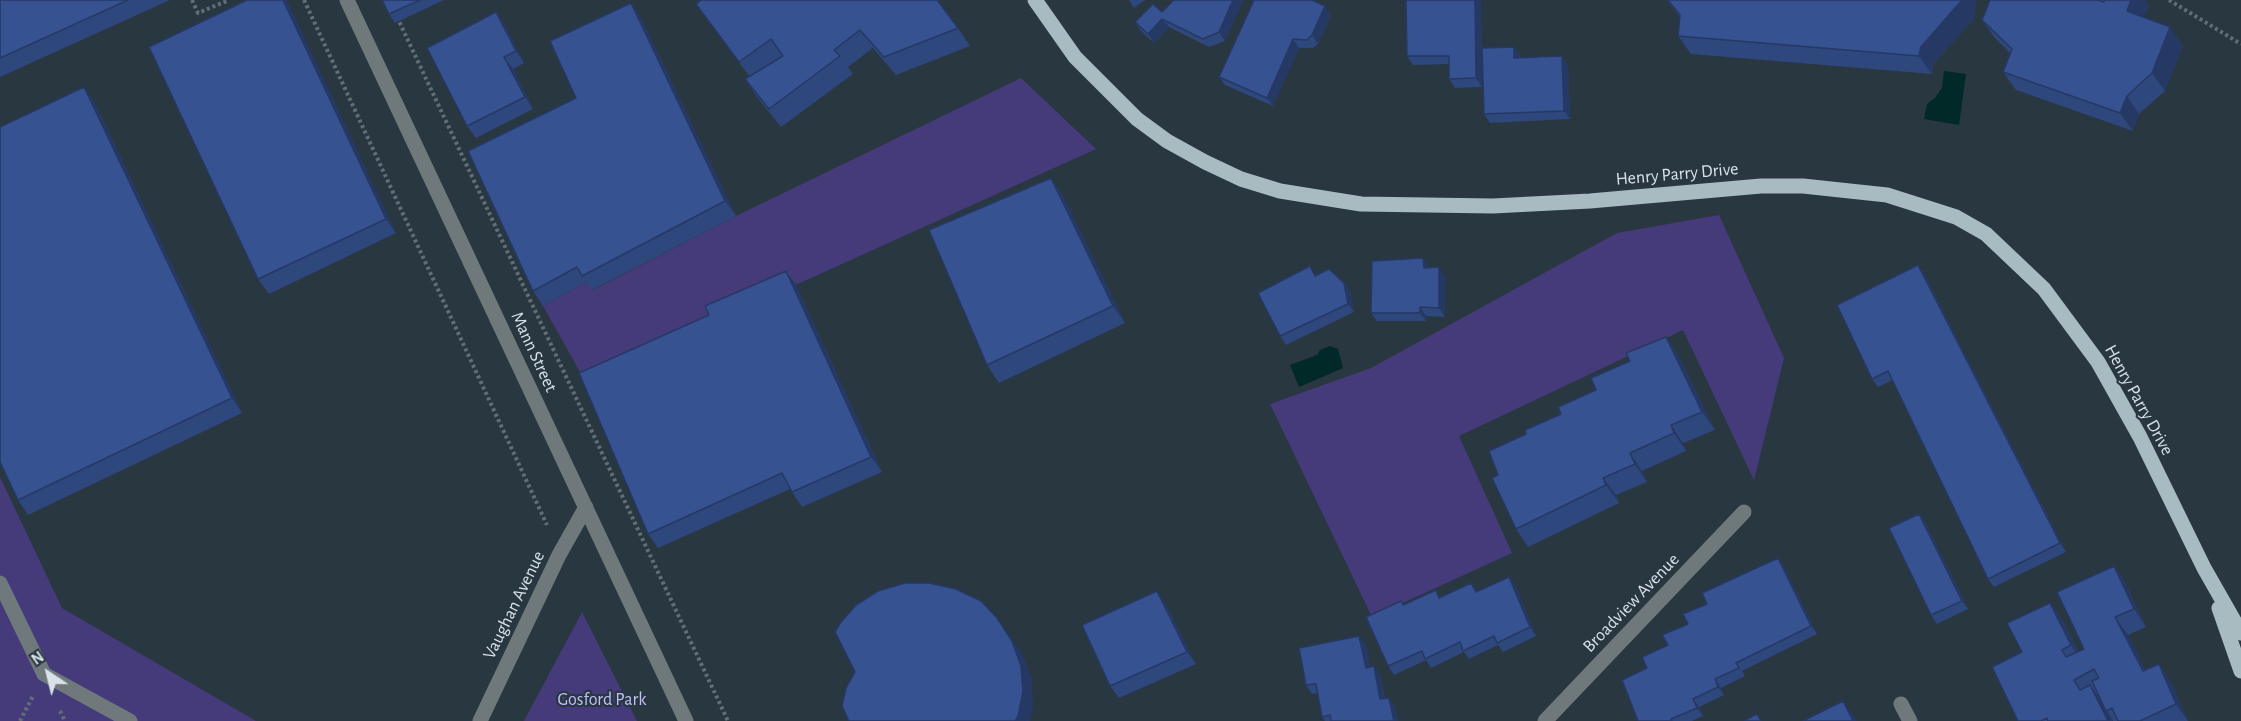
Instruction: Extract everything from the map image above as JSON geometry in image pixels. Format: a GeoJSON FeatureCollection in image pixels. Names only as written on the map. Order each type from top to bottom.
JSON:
{"type":"FeatureCollection","features":[{"type":"Feature","properties":{"kind":"main road","name":"Henry Parry Drive"},"geometry":{"type":"LineString","coordinates":[[1035,0],[1075,57],[1137,119],[1167,141],[1205,162],[1241,179],[1280,191],[1361,204],[1493,206],[1590,201],[1761,186],[1803,186],[1887,195],[1956,217],[1986,234],[2015,259],[2044,289],[2071,323],[2121,402],[2204,568],[2241,633]]}},
{"type":"Feature","properties":{"kind":"main road","name":"Henry Parry Drive"},"geometry":{"type":"LineString","coordinates":[[2204,568],[2241,670]]}},
{"type":"Feature","properties":{"kind":"street","name":"Mann Street"},"geometry":{"type":"LineString","coordinates":[[347,0],[686,721]]}},
{"type":"Feature","properties":{"kind":"street","name":"Vaughan Avenue"},"geometry":{"type":"LineString","coordinates":[[480,721],[560,555],[586,507]]}},
{"type":"Feature","properties":{"kind":"street","name":"Broadview Avenue"},"geometry":{"type":"LineString","coordinates":[[1545,721],[1744,512]]}},
{"type":"Feature","properties":{"kind":"street"},"geometry":{"type":"LineString","coordinates":[[0,583],[44,674],[130,721]]}},
{"type":"Feature","properties":{"kind":"street"},"geometry":{"type":"LineString","coordinates":[[1901,704],[1910,721]]}},
{"type":"Feature","properties":{"kind":"path"},"geometry":{"type":"LineString","coordinates":[[192,0],[198,13],[229,0]]}},
{"type":"Feature","properties":{"kind":"path"},"geometry":{"type":"LineString","coordinates":[[304,0],[552,536]]}},
{"type":"Feature","properties":{"kind":"path"},"geometry":{"type":"LineString","coordinates":[[2169,0],[2241,44]]}},
{"type":"Feature","properties":{"kind":"path"},"geometry":{"type":"LineString","coordinates":[[393,9],[728,721]]}},
{"type":"Feature","properties":{"kind":"green space"},"geometry":{"type":"Polygon","coordinates":[[[1021,78],[1096,149],[716,321],[589,388],[543,306],[588,281],[593,290],[736,216],[1021,78]]]}},
{"type":"Feature","properties":{"kind":"green space"},"geometry":{"type":"Polygon","coordinates":[[[1719,215],[1784,358],[1754,480],[1683,330],[1459,436],[1512,553],[1372,617],[1270,404],[1371,368],[1617,233],[1719,215]]]}},
{"type":"Feature","properties":{"kind":"green space"},"geometry":{"type":"Polygon","coordinates":[[[0,477],[62,608],[256,721],[0,721],[0,477]]]}},
{"type":"Feature","properties":{"kind":"green space","name":"Gosford Park"},"geometry":{"type":"Polygon","coordinates":[[[582,612],[637,721],[524,721],[582,612]]]}},
{"type":"Feature","properties":{"kind":"shaded area"},"geometry":{"type":"Polygon","coordinates":[[[1944,71],[1966,74],[1959,125],[1924,119],[1927,104],[1942,88],[1944,71]]]}},
{"type":"Feature","properties":{"kind":"shaded area"},"geometry":{"type":"Polygon","coordinates":[[[1330,346],[1338,349],[1343,368],[1299,387],[1290,365],[1317,355],[1320,350],[1330,346]]]}},
{"type":"Feature","properties":{"kind":"building"},"geometry":{"type":"Polygon","coordinates":[[[0,0],[128,0],[0,58],[0,0]]]}},
{"type":"Feature","properties":{"kind":"building"},"geometry":{"type":"Polygon","coordinates":[[[247,0],[283,0],[386,219],[258,279],[149,47],[247,0]]]}},
{"type":"Feature","properties":{"kind":"building"},"geometry":{"type":"Polygon","coordinates":[[[382,0],[420,0],[389,14],[382,0]]]}},
{"type":"Feature","properties":{"kind":"building"},"geometry":{"type":"Polygon","coordinates":[[[701,0],[937,0],[958,28],[884,57],[860,30],[834,50],[840,56],[769,109],[745,79],[783,56],[771,39],[739,62],[696,4],[701,0]]]}},
{"type":"Feature","properties":{"kind":"building"},"geometry":{"type":"Polygon","coordinates":[[[1174,0],[1233,0],[1219,32],[1203,39],[1162,19],[1148,34],[1135,22],[1153,4],[1162,12],[1174,0]]]}},
{"type":"Feature","properties":{"kind":"building"},"geometry":{"type":"Polygon","coordinates":[[[1254,0],[1312,0],[1325,6],[1312,35],[1307,40],[1293,39],[1267,98],[1219,77],[1254,0]]]}},
{"type":"Feature","properties":{"kind":"building"},"geometry":{"type":"Polygon","coordinates":[[[1406,0],[1475,0],[1476,78],[1449,79],[1449,56],[1407,56],[1406,0]]]}},
{"type":"Feature","properties":{"kind":"building"},"geometry":{"type":"Polygon","coordinates":[[[1668,0],[1962,0],[1921,47],[1919,56],[1678,36],[1680,15],[1668,0]]]}},
{"type":"Feature","properties":{"kind":"building"},"geometry":{"type":"Polygon","coordinates":[[[1990,0],[2098,0],[2104,2],[2105,0],[2131,0],[2127,11],[2170,27],[2152,73],[2127,96],[2120,113],[2003,72],[2012,49],[1982,20],[1990,0]]]}},
{"type":"Feature","properties":{"kind":"building"},"geometry":{"type":"Polygon","coordinates":[[[631,3],[725,201],[582,276],[577,267],[533,291],[468,151],[576,98],[550,41],[631,3]]]}},
{"type":"Feature","properties":{"kind":"building"},"geometry":{"type":"Polygon","coordinates":[[[496,12],[516,51],[504,57],[525,97],[467,126],[427,48],[496,12]]]}},
{"type":"Feature","properties":{"kind":"building"},"geometry":{"type":"Polygon","coordinates":[[[1514,47],[1514,58],[1562,56],[1564,111],[1484,114],[1482,48],[1514,47]]]}},
{"type":"Feature","properties":{"kind":"building"},"geometry":{"type":"Polygon","coordinates":[[[84,87],[232,398],[18,500],[0,462],[0,127],[84,87]]]}},
{"type":"Feature","properties":{"kind":"building"},"geometry":{"type":"Polygon","coordinates":[[[1051,178],[1113,306],[987,365],[929,230],[1051,178]]]}},
{"type":"Feature","properties":{"kind":"building"},"geometry":{"type":"Polygon","coordinates":[[[1423,258],[1424,268],[1439,267],[1439,308],[1420,307],[1420,313],[1371,313],[1372,261],[1423,258]]]}},
{"type":"Feature","properties":{"kind":"building"},"geometry":{"type":"Polygon","coordinates":[[[1918,265],[2060,543],[1988,579],[1888,371],[1872,379],[1837,305],[1918,265]]]}},
{"type":"Feature","properties":{"kind":"building"},"geometry":{"type":"Polygon","coordinates":[[[1310,266],[1315,276],[1329,269],[1344,283],[1348,304],[1280,336],[1258,293],[1310,266]]]}},
{"type":"Feature","properties":{"kind":"building"},"geometry":{"type":"Polygon","coordinates":[[[786,271],[871,457],[792,492],[782,473],[648,534],[579,373],[709,315],[705,306],[786,271]]]}},
{"type":"Feature","properties":{"kind":"building"},"geometry":{"type":"Polygon","coordinates":[[[1666,337],[1702,412],[1671,425],[1674,433],[1630,453],[1635,464],[1603,478],[1606,485],[1516,529],[1492,478],[1498,475],[1489,451],[1526,434],[1525,430],[1561,414],[1558,407],[1596,390],[1591,378],[1630,361],[1626,353],[1666,337]]]}},
{"type":"Feature","properties":{"kind":"building"},"geometry":{"type":"Polygon","coordinates":[[[1919,514],[1962,601],[1931,615],[1889,528],[1919,514]]]}},
{"type":"Feature","properties":{"kind":"building"},"geometry":{"type":"Polygon","coordinates":[[[1778,558],[1811,626],[1736,663],[1739,668],[1715,679],[1718,687],[1693,699],[1697,708],[1671,719],[1672,721],[1638,721],[1622,680],[1647,668],[1642,657],[1668,645],[1662,635],[1688,624],[1683,614],[1707,604],[1702,593],[1778,558]]]}},
{"type":"Feature","properties":{"kind":"building"},"geometry":{"type":"Polygon","coordinates":[[[2114,566],[2134,609],[2115,617],[2143,671],[2159,664],[2176,704],[2140,721],[2118,721],[2112,708],[2106,711],[2092,681],[2099,678],[2094,669],[2074,680],[2080,690],[2090,685],[2108,721],[2048,721],[2047,718],[2041,721],[2018,721],[1992,667],[2022,652],[2007,623],[2050,603],[2071,645],[2062,650],[2066,657],[2084,649],[2057,592],[2114,566]]]}},
{"type":"Feature","properties":{"kind":"building"},"geometry":{"type":"Polygon","coordinates":[[[1509,577],[1530,627],[1497,643],[1494,636],[1463,651],[1460,642],[1425,659],[1422,651],[1388,666],[1366,617],[1401,601],[1403,605],[1436,590],[1439,598],[1471,583],[1476,592],[1509,577]]]}},
{"type":"Feature","properties":{"kind":"building"},"geometry":{"type":"Polygon","coordinates":[[[905,583],[929,583],[956,589],[981,601],[997,618],[1012,641],[1021,666],[1023,692],[1015,721],[849,721],[842,706],[846,688],[855,672],[835,632],[856,605],[878,591],[905,583]]]}},
{"type":"Feature","properties":{"kind":"building"},"geometry":{"type":"Polygon","coordinates":[[[1157,591],[1187,652],[1110,686],[1082,625],[1157,591]]]}},
{"type":"Feature","properties":{"kind":"building"},"geometry":{"type":"Polygon","coordinates":[[[1359,636],[1366,668],[1374,666],[1380,699],[1389,698],[1394,721],[1331,721],[1330,715],[1322,717],[1316,684],[1306,685],[1299,648],[1359,636]]]}},
{"type":"Feature","properties":{"kind":"building"},"geometry":{"type":"Polygon","coordinates":[[[1843,701],[1853,721],[1803,721],[1843,701]]]}},
{"type":"Feature","properties":{"kind":"building"},"geometry":{"type":"Polygon","coordinates":[[[1757,714],[1761,721],[1744,721],[1757,714]]]}}]}
